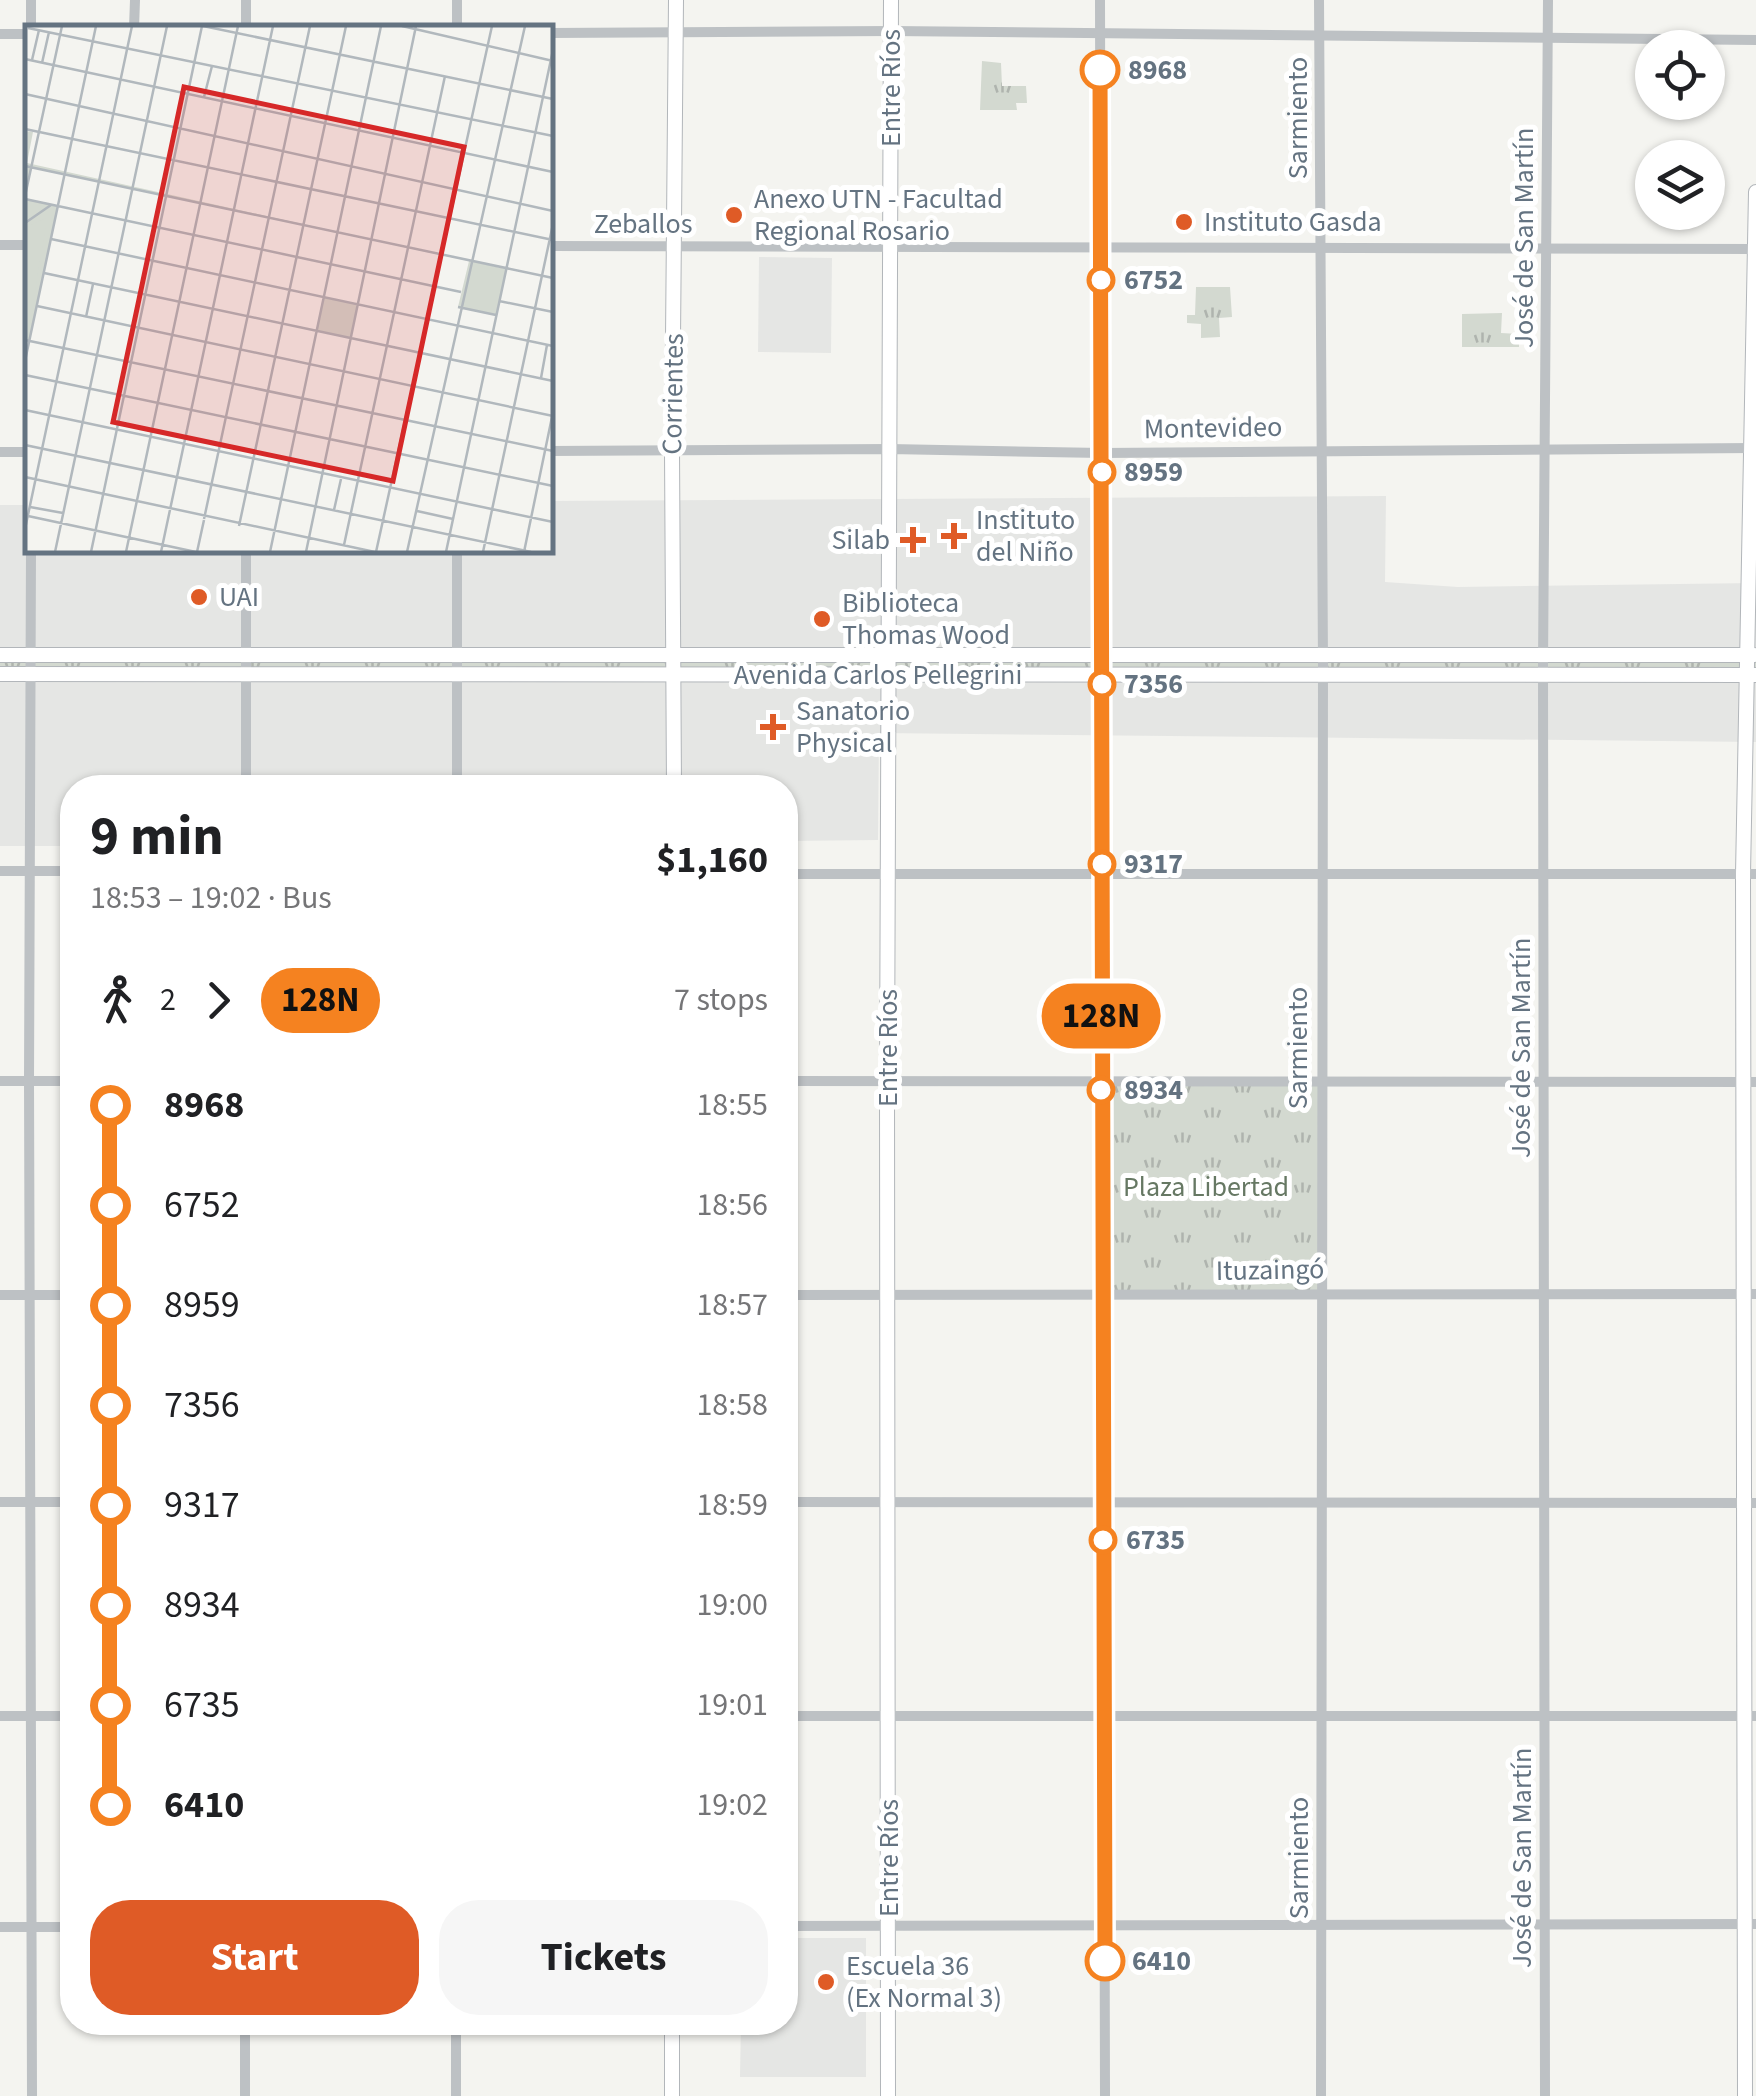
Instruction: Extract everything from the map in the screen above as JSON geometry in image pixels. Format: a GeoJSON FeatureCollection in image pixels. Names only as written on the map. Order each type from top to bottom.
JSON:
{"type":"FeatureCollection","features":[{"type":"Feature","properties":{"kind":"main road","name":"Corrientes"},"geometry":{"type":"LineString","coordinates":[[674,775],[676,0]]}},
{"type":"Feature","properties":{"kind":"main road","name":"Entre Ríos"},"geometry":{"type":"LineString","coordinates":[[888,2096],[891,0]]}},
{"type":"Feature","properties":{"kind":"main road"},"geometry":{"type":"LineString","coordinates":[[1745,2096],[1750,1924],[1749,874],[1756,192]]}},
{"type":"Feature","properties":{"kind":"main road","name":"Avenida Carlos Pellegrini"},"geometry":{"type":"LineString","coordinates":[[0,655],[1751,656]]}},
{"type":"Feature","properties":{"kind":"main road","name":"Avenida Carlos Pellegrini"},"geometry":{"type":"LineString","coordinates":[[0,674],[1751,676]]}},
{"type":"Feature","properties":{"kind":"main road"},"geometry":{"type":"LineString","coordinates":[[672,2035],[672,2096]]}},
{"type":"Feature","properties":{"kind":"street"},"geometry":{"type":"LineString","coordinates":[[29,25],[31,0]]}},
{"type":"Feature","properties":{"kind":"street"},"geometry":{"type":"LineString","coordinates":[[134,25],[135,0]]}},
{"type":"Feature","properties":{"kind":"street"},"geometry":{"type":"LineString","coordinates":[[1100,0],[1105,2096]]}},
{"type":"Feature","properties":{"kind":"street","name":"Sarmiento"},"geometry":{"type":"LineString","coordinates":[[1320,0],[1321,2096]]}},
{"type":"Feature","properties":{"kind":"street","name":"José de San Martín"},"geometry":{"type":"LineString","coordinates":[[1545,2096],[1543,655],[1548,0]]}},
{"type":"Feature","properties":{"kind":"street"},"geometry":{"type":"LineString","coordinates":[[0,34],[25,31]]}},
{"type":"Feature","properties":{"kind":"street"},"geometry":{"type":"LineString","coordinates":[[552,33],[892,31],[1756,40]]}},
{"type":"Feature","properties":{"kind":"street","name":"Zeballos"},"geometry":{"type":"LineString","coordinates":[[552,246],[1756,249]]}},
{"type":"Feature","properties":{"kind":"street","name":"Montevideo"},"geometry":{"type":"LineString","coordinates":[[552,451],[1754,448]]}},
{"type":"Feature","properties":{"kind":"street"},"geometry":{"type":"LineString","coordinates":[[31,552],[32,2096]]}},
{"type":"Feature","properties":{"kind":"street"},"geometry":{"type":"LineString","coordinates":[[246,552],[246,775]]}},
{"type":"Feature","properties":{"kind":"street"},"geometry":{"type":"LineString","coordinates":[[456,552],[456,775]]}},
{"type":"Feature","properties":{"kind":"street"},"geometry":{"type":"LineString","coordinates":[[0,871],[60,871]]}},
{"type":"Feature","properties":{"kind":"street"},"geometry":{"type":"LineString","coordinates":[[798,874],[1749,874]]}},
{"type":"Feature","properties":{"kind":"street"},"geometry":{"type":"LineString","coordinates":[[0,1081],[60,1081]]}},
{"type":"Feature","properties":{"kind":"street"},"geometry":{"type":"LineString","coordinates":[[798,1081],[1750,1082]]}},
{"type":"Feature","properties":{"kind":"street","name":"Ituzaingó"},"geometry":{"type":"LineString","coordinates":[[798,1295],[1750,1294]]}},
{"type":"Feature","properties":{"kind":"street"},"geometry":{"type":"LineString","coordinates":[[0,1295],[60,1295]]}},
{"type":"Feature","properties":{"kind":"street"},"geometry":{"type":"LineString","coordinates":[[0,1502],[60,1502]]}},
{"type":"Feature","properties":{"kind":"street"},"geometry":{"type":"LineString","coordinates":[[798,1502],[1750,1503]]}},
{"type":"Feature","properties":{"kind":"street"},"geometry":{"type":"LineString","coordinates":[[0,1716],[60,1716]]}},
{"type":"Feature","properties":{"kind":"street"},"geometry":{"type":"LineString","coordinates":[[798,1716],[1750,1716]]}},
{"type":"Feature","properties":{"kind":"street"},"geometry":{"type":"LineString","coordinates":[[798,1926],[1750,1924]]}},
{"type":"Feature","properties":{"kind":"street"},"geometry":{"type":"LineString","coordinates":[[0,1927],[60,1927]]}},
{"type":"Feature","properties":{"kind":"street"},"geometry":{"type":"LineString","coordinates":[[245,2035],[245,2096]]}},
{"type":"Feature","properties":{"kind":"street"},"geometry":{"type":"LineString","coordinates":[[456,2035],[456,2096]]}},
{"type":"Feature","properties":{"kind":"shaded area"},"geometry":{"type":"Polygon","coordinates":[[[759,257],[832,258],[831,353],[758,352],[759,257]]]}},
{"type":"Feature","properties":{"kind":"shaded area"},"geometry":{"type":"Polygon","coordinates":[[[1386,496],[1385,582],[1458,587],[1756,583],[1756,742],[879,733],[878,840],[798,841],[798,775],[60,775],[60,846],[0,846],[0,505],[25,505],[25,552],[552,552],[552,501],[1386,496]]]}},
{"type":"Feature","properties":{"kind":"shaded area","name":"Escuela 36 (Ex Normal 3)"},"geometry":{"type":"Polygon","coordinates":[[[798,1938],[866,1938],[866,2077],[740,2077],[741,2035],[798,2035],[798,1938]]]}},
{"type":"Feature","properties":{"kind":"green space"},"geometry":{"type":"Polygon","coordinates":[[[982,61],[1001,63],[1002,86],[1026,86],[1027,103],[1016,103],[1017,110],[980,110],[982,61]]]}},
{"type":"Feature","properties":{"kind":"green space"},"geometry":{"type":"Polygon","coordinates":[[[1196,287],[1230,287],[1232,317],[1219,318],[1220,337],[1201,338],[1201,324],[1187,323],[1187,315],[1195,315],[1196,287]]]}},
{"type":"Feature","properties":{"kind":"green space"},"geometry":{"type":"Polygon","coordinates":[[[1502,313],[1501,333],[1519,334],[1519,347],[1462,347],[1462,314],[1502,313]]]}},
{"type":"Feature","properties":{"kind":"green space"},"geometry":{"type":"Polygon","coordinates":[[[0,655],[1756,655],[1756,675],[0,674],[0,655]]]}},
{"type":"Feature","properties":{"kind":"green space","name":"Plaza Libertad"},"geometry":{"type":"Polygon","coordinates":[[[1101,1081],[1320,1082],[1322,1292],[1101,1296],[1101,1081]]]}},
{"type":"Feature","properties":{"kind":"bus line","name":"128N"},"geometry":{"type":"LineString","coordinates":[[1100,70],[1105,1961]]}},
{"type":"Feature","properties":{"kind":"place","name":"8968"},"geometry":{"type":"Point","coordinates":[1100,70]}},
{"type":"Feature","properties":{"kind":"place","name":"Anexo UTN - Facultad Regional Rosario"},"geometry":{"type":"Point","coordinates":[734,215]}},
{"type":"Feature","properties":{"kind":"place","name":"Instituto Gasda"},"geometry":{"type":"Point","coordinates":[1184,222]}},
{"type":"Feature","properties":{"kind":"place","name":"6752"},"geometry":{"type":"Point","coordinates":[1101,280]}},
{"type":"Feature","properties":{"kind":"place","name":"8959"},"geometry":{"type":"Point","coordinates":[1102,472]}},
{"type":"Feature","properties":{"kind":"place","name":"Instituto del Niño"},"geometry":{"type":"Point","coordinates":[954,536]}},
{"type":"Feature","properties":{"kind":"place","name":"Silab"},"geometry":{"type":"Point","coordinates":[913,540]}},
{"type":"Feature","properties":{"kind":"place","name":"UAI"},"geometry":{"type":"Point","coordinates":[199,597]}},
{"type":"Feature","properties":{"kind":"place","name":"Biblioteca Thomas Wood"},"geometry":{"type":"Point","coordinates":[822,619]}},
{"type":"Feature","properties":{"kind":"place","name":"7356"},"geometry":{"type":"Point","coordinates":[1102,684]}},
{"type":"Feature","properties":{"kind":"place","name":"Sanatorio Physical"},"geometry":{"type":"Point","coordinates":[773,727]}},
{"type":"Feature","properties":{"kind":"place","name":"9317"},"geometry":{"type":"Point","coordinates":[1102,864]}},
{"type":"Feature","properties":{"kind":"place","name":"8934"},"geometry":{"type":"Point","coordinates":[1101,1090]}},
{"type":"Feature","properties":{"kind":"place","name":"6735"},"geometry":{"type":"Point","coordinates":[1103,1540]}},
{"type":"Feature","properties":{"kind":"place","name":"6410"},"geometry":{"type":"Point","coordinates":[1105,1961]}},
{"type":"Feature","properties":{"kind":"place","name":"Escuela 36 (Ex Normal 3)"},"geometry":{"type":"Point","coordinates":[826,1982]}}]}
